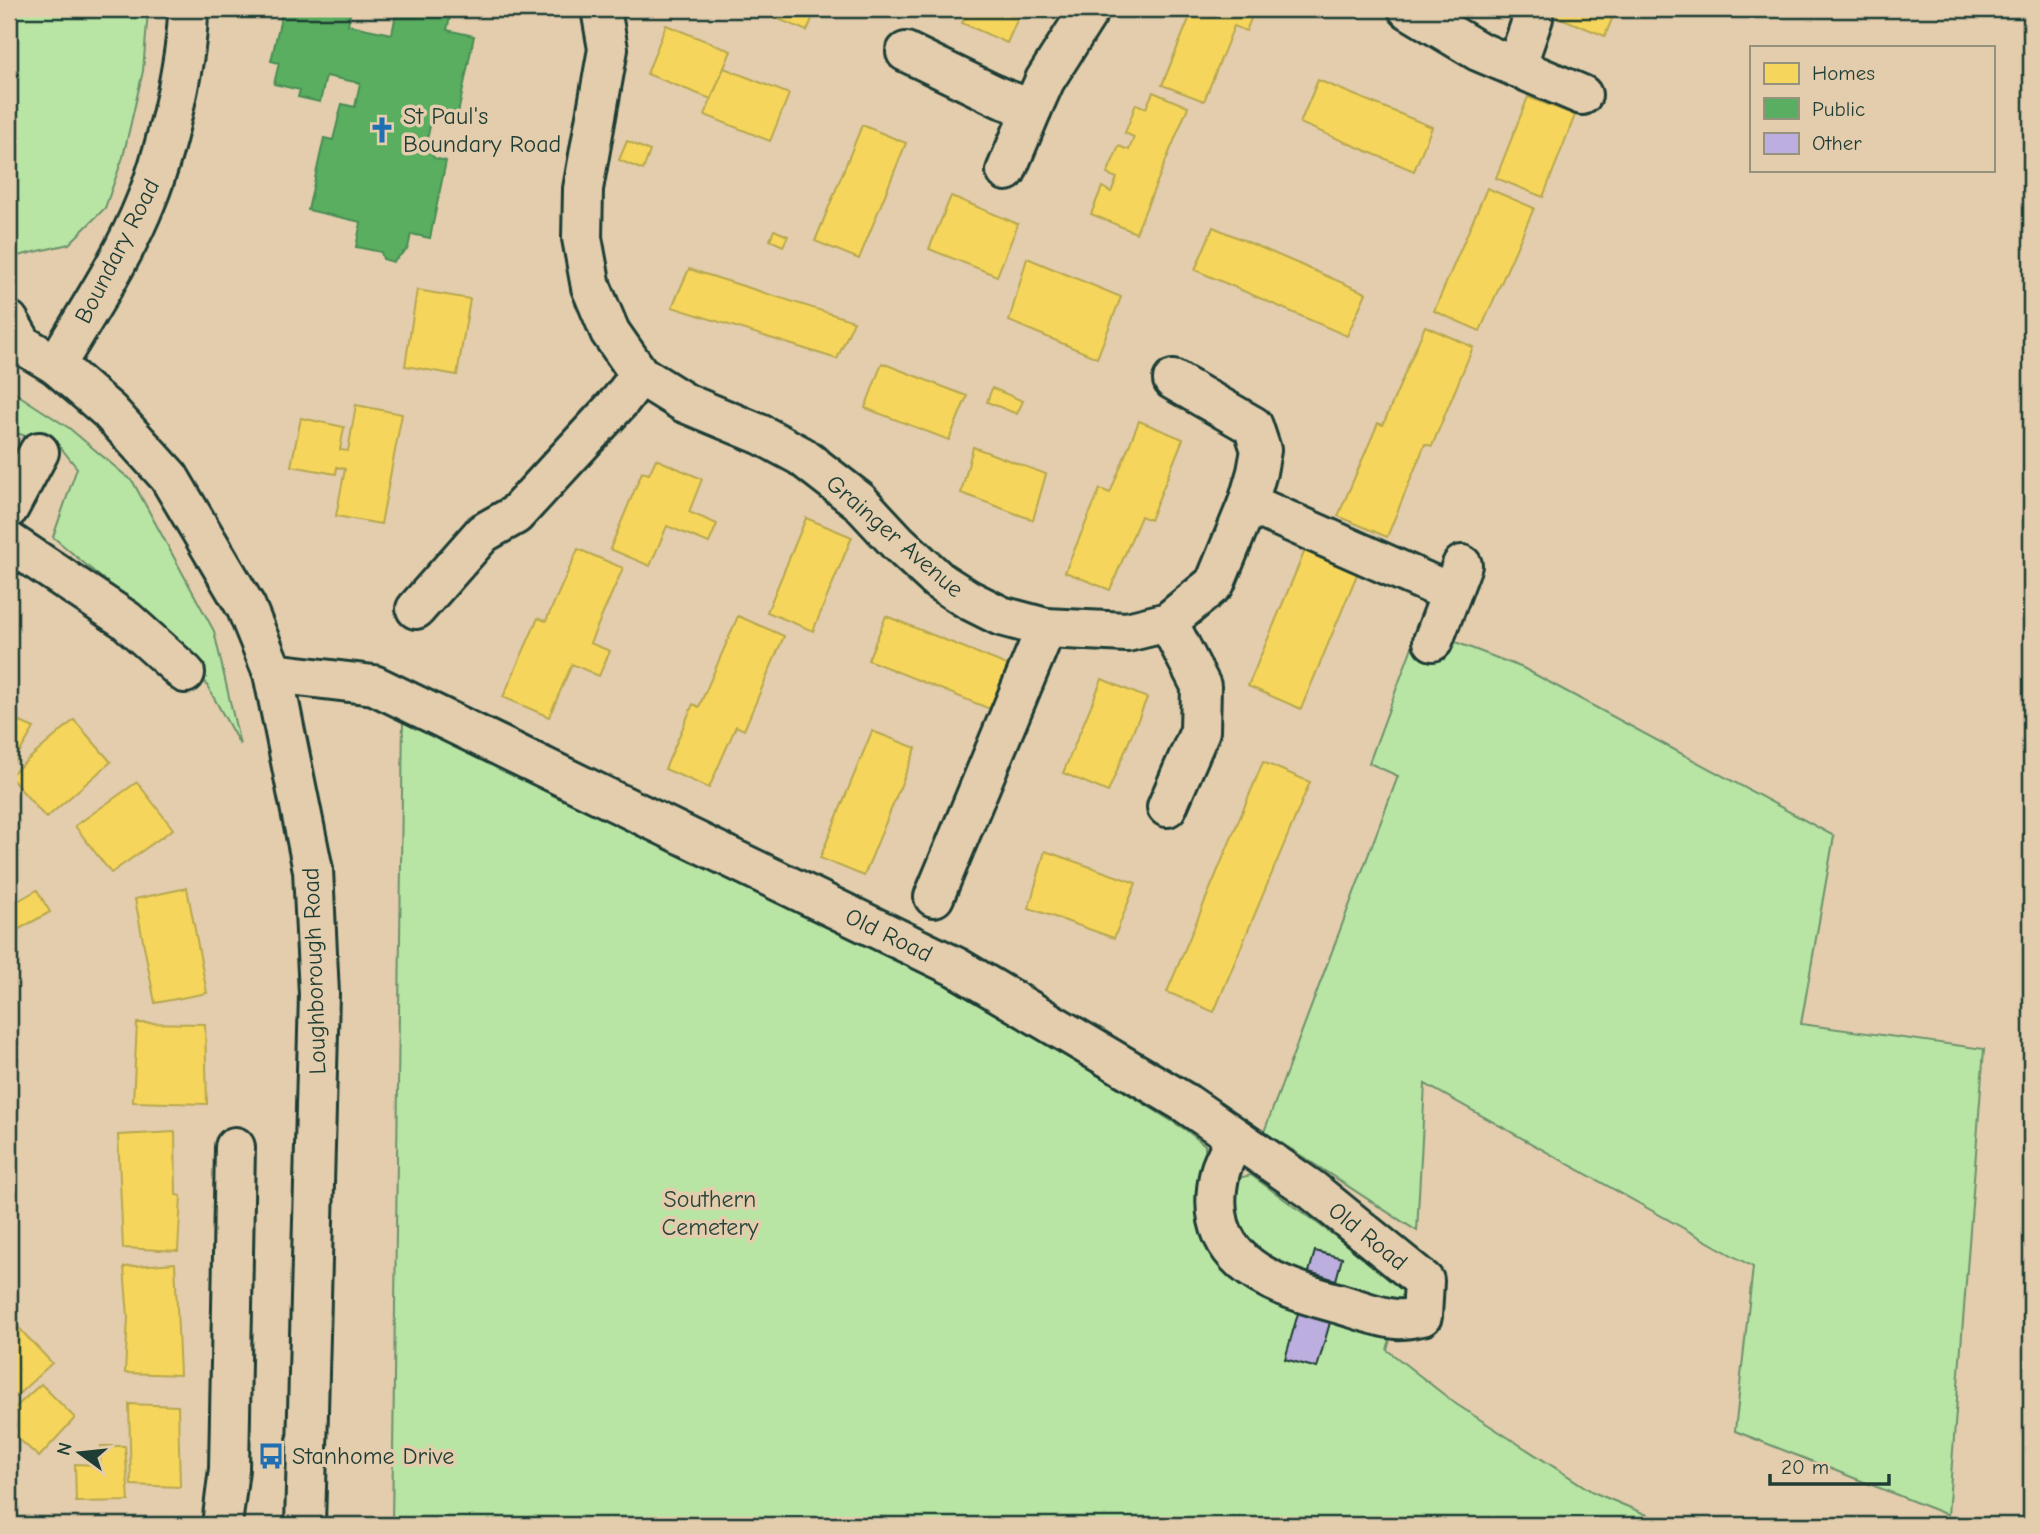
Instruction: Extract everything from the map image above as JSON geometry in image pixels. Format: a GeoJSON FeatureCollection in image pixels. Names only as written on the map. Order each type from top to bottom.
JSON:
{"type":"FeatureCollection","features":[{"type":"Feature","properties":{"kind":"street","name":"Boundary Road"},"geometry":{"type":"LineString","coordinates":[[56,365],[119,256],[154,181],[166,144],[182,66],[188,9]]}},
{"type":"Feature","properties":{"kind":"street","name":"Grainger Avenue"},"geometry":{"type":"LineString","coordinates":[[601,9],[608,48],[583,189],[582,238],[591,287],[610,332],[640,375],[685,403],[762,435],[801,456],[859,500],[898,543],[939,581],[1001,616],[1046,628],[1127,632],[1168,622],[1215,583],[1248,503],[1261,450],[1253,426],[1173,380]]}},
{"type":"Feature","properties":{"kind":"street"},"geometry":{"type":"LineString","coordinates":[[1006,171],[1038,94],[1090,9]]}},
{"type":"Feature","properties":{"kind":"street"},"geometry":{"type":"LineString","coordinates":[[1408,9],[1478,51],[1582,95]]}},
{"type":"Feature","properties":{"kind":"street"},"geometry":{"type":"LineString","coordinates":[[1516,67],[1533,18]]}},
{"type":"Feature","properties":{"kind":"street"},"geometry":{"type":"LineString","coordinates":[[906,52],[1001,98],[1038,94]]}},
{"type":"Feature","properties":{"kind":"street","name":"Loughborough Road"},"geometry":{"type":"LineString","coordinates":[[14,337],[56,365],[109,411],[169,478],[246,607],[273,673],[313,870],[319,994],[306,1525]]}},
{"type":"Feature","properties":{"kind":"street"},"geometry":{"type":"LineString","coordinates":[[416,609],[483,533],[515,515],[620,401],[640,375]]}},
{"type":"Feature","properties":{"kind":"street"},"geometry":{"type":"LineString","coordinates":[[9,508],[38,452]]}},
{"type":"Feature","properties":{"kind":"street"},"geometry":{"type":"LineString","coordinates":[[1248,503],[1456,579],[1433,641]]}},
{"type":"Feature","properties":{"kind":"street"},"geometry":{"type":"LineString","coordinates":[[9,542],[126,620],[185,673]]}},
{"type":"Feature","properties":{"kind":"street"},"geometry":{"type":"LineString","coordinates":[[1167,807],[1200,731],[1201,697],[1201,686],[1168,622]]}},
{"type":"Feature","properties":{"kind":"street"},"geometry":{"type":"LineString","coordinates":[[934,897],[1046,628]]}},
{"type":"Feature","properties":{"kind":"street","name":"Old Road"},"geometry":{"type":"LineString","coordinates":[[273,673],[374,685],[956,967],[1187,1104],[1312,1190],[1424,1281],[1422,1316],[1395,1319],[1293,1290],[1255,1270],[1234,1254],[1221,1233],[1216,1209],[1221,1170],[1236,1138]]}},
{"type":"Feature","properties":{"kind":"street"},"geometry":{"type":"LineString","coordinates":[[222,1525],[229,1469],[235,1147]]}},
{"type":"Feature","properties":{"kind":"green space"},"geometry":{"type":"Polygon","coordinates":[[[9,9],[148,9],[143,71],[123,157],[105,208],[69,244],[9,258],[9,9]]]}},
{"type":"Feature","properties":{"kind":"green space"},"geometry":{"type":"Polygon","coordinates":[[[9,389],[69,428],[133,482],[214,631],[240,745],[188,651],[53,537],[77,468],[61,448],[20,434],[9,438],[9,389]]]}},
{"type":"Feature","properties":{"kind":"green space"},"geometry":{"type":"Polygon","coordinates":[[[1419,628],[1523,668],[1834,836],[1801,1024],[1984,1049],[1948,1515],[1735,1431],[1753,1267],[1425,1084],[1417,1231],[1264,1132],[1398,776],[1369,763],[1419,628]]]}},
{"type":"Feature","properties":{"kind":"green space","name":"Southern Cemetery"},"geometry":{"type":"Polygon","coordinates":[[[403,719],[960,989],[1186,1130],[1205,1145],[1206,1160],[1234,1179],[1251,1175],[1405,1287],[1387,1350],[1456,1404],[1593,1492],[1671,1525],[392,1525],[403,719]]]}},
{"type":"Feature","properties":{"kind":"building: Homes"},"geometry":{"type":"Polygon","coordinates":[[[754,9],[816,9],[807,31],[754,9]]]}},
{"type":"Feature","properties":{"kind":"building: Homes"},"geometry":{"type":"Polygon","coordinates":[[[968,9],[1022,9],[1007,43],[962,23],[968,9]]]}},
{"type":"Feature","properties":{"kind":"building: Homes"},"geometry":{"type":"Polygon","coordinates":[[[1193,9],[1255,9],[1246,31],[1234,26],[1204,101],[1162,85],[1193,9]]]}},
{"type":"Feature","properties":{"kind":"building: Homes"},"geometry":{"type":"Polygon","coordinates":[[[1555,9],[1616,9],[1605,36],[1553,15],[1555,9]]]}},
{"type":"Feature","properties":{"kind":"building: Homes"},"geometry":{"type":"Polygon","coordinates":[[[666,25],[731,51],[711,99],[647,74],[666,25]]]}},
{"type":"Feature","properties":{"kind":"building: Homes"},"geometry":{"type":"Polygon","coordinates":[[[724,68],[789,94],[770,141],[705,115],[724,68]]]}},
{"type":"Feature","properties":{"kind":"building: Homes"},"geometry":{"type":"Polygon","coordinates":[[[1318,80],[1432,127],[1414,171],[1300,123],[1318,80]]]}},
{"type":"Feature","properties":{"kind":"building: Homes"},"geometry":{"type":"Polygon","coordinates":[[[1153,92],[1188,107],[1136,233],[1091,214],[1102,187],[1111,192],[1117,178],[1107,174],[1119,146],[1129,150],[1134,137],[1125,133],[1136,104],[1146,108],[1153,92]]]}},
{"type":"Feature","properties":{"kind":"building: Homes"},"geometry":{"type":"Polygon","coordinates":[[[1528,97],[1575,115],[1543,197],[1496,178],[1528,97]]]}},
{"type":"Feature","properties":{"kind":"building: Homes"},"geometry":{"type":"Polygon","coordinates":[[[862,125],[906,143],[859,259],[815,241],[862,125]]]}},
{"type":"Feature","properties":{"kind":"building: Homes"},"geometry":{"type":"Polygon","coordinates":[[[627,141],[650,151],[643,170],[619,160],[627,141]]]}},
{"type":"Feature","properties":{"kind":"building: Homes"},"geometry":{"type":"Polygon","coordinates":[[[1487,188],[1534,208],[1480,331],[1434,311],[1487,188]]]}},
{"type":"Feature","properties":{"kind":"building: Homes"},"geometry":{"type":"Polygon","coordinates":[[[951,196],[1018,224],[997,276],[929,249],[951,196]]]}},
{"type":"Feature","properties":{"kind":"building: Homes"},"geometry":{"type":"Polygon","coordinates":[[[1213,227],[1366,293],[1347,336],[1195,270],[1213,227]]]}},
{"type":"Feature","properties":{"kind":"building: Homes"},"geometry":{"type":"Polygon","coordinates":[[[774,230],[788,236],[783,246],[770,240],[774,230]]]}},
{"type":"Feature","properties":{"kind":"building: Homes"},"geometry":{"type":"Polygon","coordinates":[[[1027,258],[1121,297],[1097,358],[1009,321],[1027,258]]]}},
{"type":"Feature","properties":{"kind":"building: Homes"},"geometry":{"type":"Polygon","coordinates":[[[689,269],[854,321],[837,359],[672,307],[689,269]]]}},
{"type":"Feature","properties":{"kind":"building: Homes"},"geometry":{"type":"Polygon","coordinates":[[[417,290],[470,299],[457,375],[405,366],[417,290]]]}},
{"type":"Feature","properties":{"kind":"building: Homes"},"geometry":{"type":"Polygon","coordinates":[[[1425,326],[1473,347],[1432,446],[1425,444],[1387,537],[1338,516],[1378,423],[1383,425],[1425,326]]]}},
{"type":"Feature","properties":{"kind":"building: Homes"},"geometry":{"type":"Polygon","coordinates":[[[882,363],[967,396],[949,440],[865,408],[882,363]]]}},
{"type":"Feature","properties":{"kind":"building: Homes"},"geometry":{"type":"Polygon","coordinates":[[[992,388],[1023,401],[1017,414],[987,402],[992,388]]]}},
{"type":"Feature","properties":{"kind":"building: Homes"},"geometry":{"type":"Polygon","coordinates":[[[356,405],[402,414],[381,524],[336,516],[345,469],[337,467],[336,474],[291,466],[301,418],[344,427],[340,450],[348,451],[356,405]]]}},
{"type":"Feature","properties":{"kind":"building: Homes"},"geometry":{"type":"Polygon","coordinates":[[[1139,421],[1183,439],[1150,520],[1141,516],[1110,590],[1065,572],[1100,489],[1110,493],[1139,421]]]}},
{"type":"Feature","properties":{"kind":"building: Homes"},"geometry":{"type":"Polygon","coordinates":[[[973,447],[1046,474],[1033,520],[961,493],[973,447]]]}},
{"type":"Feature","properties":{"kind":"building: Homes"},"geometry":{"type":"Polygon","coordinates":[[[656,459],[702,479],[689,512],[717,524],[709,543],[667,526],[650,566],[610,549],[642,472],[649,474],[656,459]]]}},
{"type":"Feature","properties":{"kind":"building: Homes"},"geometry":{"type":"Polygon","coordinates":[[[806,518],[852,537],[813,631],[767,612],[806,518]]]}},
{"type":"Feature","properties":{"kind":"building: Homes"},"geometry":{"type":"Polygon","coordinates":[[[1308,543],[1361,565],[1301,709],[1248,686],[1308,543]]]}},
{"type":"Feature","properties":{"kind":"building: Homes"},"geometry":{"type":"Polygon","coordinates":[[[578,549],[623,568],[590,643],[610,651],[599,676],[572,664],[549,717],[503,697],[538,618],[546,621],[578,549]]]}},
{"type":"Feature","properties":{"kind":"building: Homes"},"geometry":{"type":"Polygon","coordinates":[[[738,616],[784,636],[744,730],[736,726],[709,788],[665,769],[693,704],[699,707],[738,616]]]}},
{"type":"Feature","properties":{"kind":"building: Homes"},"geometry":{"type":"Polygon","coordinates":[[[886,616],[1012,667],[995,711],[868,660],[886,616]]]}},
{"type":"Feature","properties":{"kind":"building: Homes"},"geometry":{"type":"Polygon","coordinates":[[[1102,679],[1147,698],[1108,792],[1063,773],[1102,679]]]}},
{"type":"Feature","properties":{"kind":"building: Homes"},"geometry":{"type":"Polygon","coordinates":[[[9,717],[34,728],[12,765],[9,763],[9,717]]]}},
{"type":"Feature","properties":{"kind":"building: Homes"},"geometry":{"type":"Polygon","coordinates":[[[74,720],[111,762],[46,818],[9,776],[74,720]]]}},
{"type":"Feature","properties":{"kind":"building: Homes"},"geometry":{"type":"Polygon","coordinates":[[[872,731],[916,748],[864,876],[820,858],[872,731]]]}},
{"type":"Feature","properties":{"kind":"building: Homes"},"geometry":{"type":"Polygon","coordinates":[[[1263,762],[1310,782],[1214,1012],[1167,992],[1263,762]]]}},
{"type":"Feature","properties":{"kind":"building: Homes"},"geometry":{"type":"Polygon","coordinates":[[[137,782],[173,829],[111,873],[75,826],[137,782]]]}},
{"type":"Feature","properties":{"kind":"building: Homes"},"geometry":{"type":"Polygon","coordinates":[[[1045,851],[1136,883],[1114,938],[1029,908],[1045,851]]]}},
{"type":"Feature","properties":{"kind":"building: Homes"},"geometry":{"type":"Polygon","coordinates":[[[187,888],[207,993],[155,1003],[135,899],[187,888]]]}},
{"type":"Feature","properties":{"kind":"building: Homes"},"geometry":{"type":"Polygon","coordinates":[[[37,890],[50,912],[10,934],[9,906],[37,890]]]}},
{"type":"Feature","properties":{"kind":"building: Homes"},"geometry":{"type":"Polygon","coordinates":[[[137,1023],[205,1024],[207,1104],[133,1102],[137,1023]]]}},
{"type":"Feature","properties":{"kind":"building: Homes"},"geometry":{"type":"Polygon","coordinates":[[[175,1132],[176,1195],[181,1196],[178,1251],[123,1248],[118,1135],[175,1132]]]}},
{"type":"Feature","properties":{"kind":"building: Homes"},"geometry":{"type":"Polygon","coordinates":[[[175,1263],[180,1375],[125,1373],[128,1317],[124,1267],[175,1263]]]}},
{"type":"Feature","properties":{"kind":"building: Homes"},"geometry":{"type":"Polygon","coordinates":[[[18,1327],[52,1363],[9,1403],[9,1335],[18,1327]]]}},
{"type":"Feature","properties":{"kind":"building: Homes"},"geometry":{"type":"Polygon","coordinates":[[[41,1384],[75,1418],[39,1457],[9,1430],[9,1413],[41,1384]]]}},
{"type":"Feature","properties":{"kind":"building: Homes"},"geometry":{"type":"Polygon","coordinates":[[[129,1404],[178,1406],[180,1487],[131,1485],[129,1404]]]}},
{"type":"Feature","properties":{"kind":"building: Homes"},"geometry":{"type":"Polygon","coordinates":[[[101,1446],[125,1446],[129,1501],[76,1502],[75,1464],[100,1465],[101,1446]]]}},
{"type":"Feature","properties":{"kind":"building: Public","name":"St Paul's Boundary Road"},"geometry":{"type":"Polygon","coordinates":[[[283,9],[351,9],[348,25],[392,34],[397,9],[452,9],[447,30],[474,36],[457,118],[433,113],[426,144],[434,158],[446,161],[430,238],[411,234],[408,248],[393,262],[383,259],[381,252],[356,247],[361,222],[308,210],[324,138],[333,140],[342,104],[355,107],[360,83],[326,76],[320,102],[298,97],[300,90],[274,84],[279,63],[271,61],[283,9]]]}},
{"type":"Feature","properties":{"kind":"building: Other"},"geometry":{"type":"Polygon","coordinates":[[[1315,1251],[1342,1258],[1336,1280],[1309,1272],[1315,1251]]]}},
{"type":"Feature","properties":{"kind":"building: Other"},"geometry":{"type":"Polygon","coordinates":[[[1299,1310],[1331,1319],[1317,1368],[1285,1359],[1299,1310]]]}},
{"type":"Feature","properties":{"kind":"place","name":"St Paul's Boundary Road"},"geometry":{"type":"Point","coordinates":[382,130]}},
{"type":"Feature","properties":{"kind":"place","name":"Stanhome Drive"},"geometry":{"type":"Point","coordinates":[271,1456]}}]}
